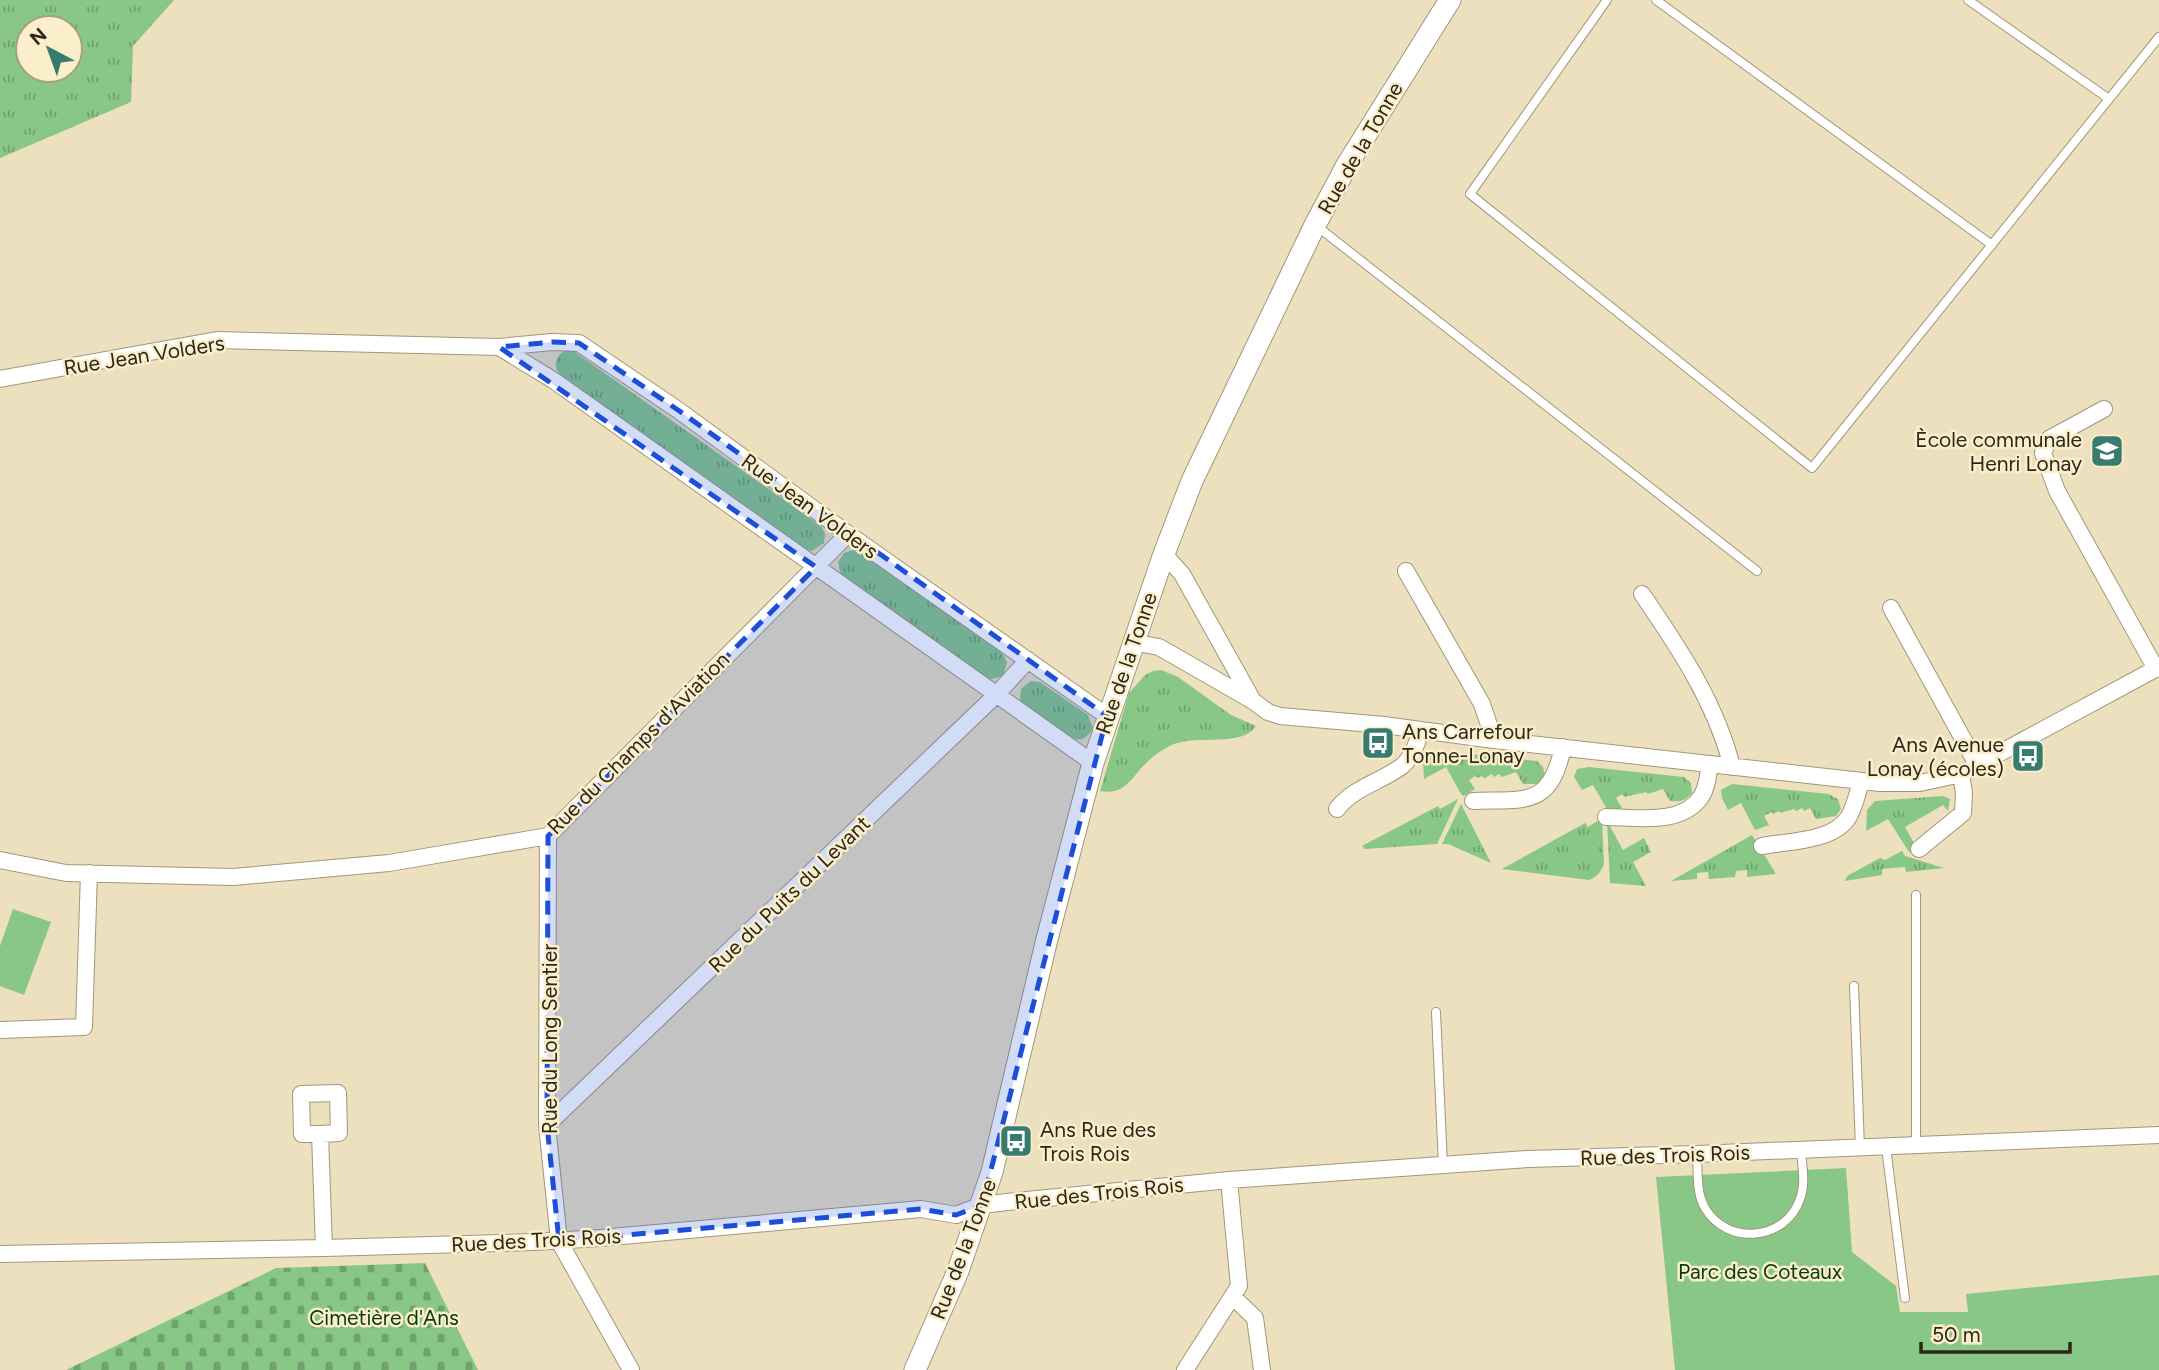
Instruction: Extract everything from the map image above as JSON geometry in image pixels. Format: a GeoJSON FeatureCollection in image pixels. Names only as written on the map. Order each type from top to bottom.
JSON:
{"type":"FeatureCollection","features":[{"type":"Feature","properties":{"kind":"street","name":"Rue de la Tonne"},"geometry":{"type":"LineString","coordinates":[[915,1370],[958,1271],[982,1205],[1093,763],[1132,642],[1192,481],[1346,165],[1450,0]]}},
{"type":"Feature","properties":{"kind":"street","name":"Rue Jean Volders"},"geometry":{"type":"LineString","coordinates":[[0,379],[217,340],[499,347],[552,342],[579,343],[678,410],[848,534],[1107,716]]}},
{"type":"Feature","properties":{"kind":"street"},"geometry":{"type":"LineString","coordinates":[[499,347],[553,380],[1093,763]]}},
{"type":"Feature","properties":{"kind":"street"},"geometry":{"type":"LineString","coordinates":[[1132,642],[1159,647],[1268,712],[1280,716],[1384,725],[1861,782],[1920,783],[1961,774],[2157,668],[2057,491],[2043,453],[2049,439],[2104,408]]}},
{"type":"Feature","properties":{"kind":"street","name":"Rue du Champs d'Aviation"},"geometry":{"type":"LineString","coordinates":[[3,861],[66,873],[246,876],[388,863],[548,836],[848,534]]}},
{"type":"Feature","properties":{"kind":"street"},"geometry":{"type":"LineString","coordinates":[[1164,554],[1182,574],[1253,701]]}},
{"type":"Feature","properties":{"kind":"street"},"geometry":{"type":"LineString","coordinates":[[1406,571],[1482,704],[1494,740]]}},
{"type":"Feature","properties":{"kind":"street"},"geometry":{"type":"LineString","coordinates":[[1642,594],[1683,655],[1724,734],[1732,767]]}},
{"type":"Feature","properties":{"kind":"street"},"geometry":{"type":"LineString","coordinates":[[1891,608],[1978,766]]}},
{"type":"Feature","properties":{"kind":"street","name":"Rue du Puits du Levant"},"geometry":{"type":"LineString","coordinates":[[548,1125],[996,695],[1028,660]]}},
{"type":"Feature","properties":{"kind":"street"},"geometry":{"type":"LineString","coordinates":[[1337,809],[1346,797],[1403,765],[1421,731]]}},
{"type":"Feature","properties":{"kind":"street"},"geometry":{"type":"LineString","coordinates":[[1473,802],[1526,799],[1541,792],[1552,782],[1558,771],[1563,747]]}},
{"type":"Feature","properties":{"kind":"street"},"geometry":{"type":"LineString","coordinates":[[1606,817],[1663,817],[1679,814],[1701,797],[1710,764]]}},
{"type":"Feature","properties":{"kind":"street"},"geometry":{"type":"LineString","coordinates":[[1919,849],[1963,813],[1961,774]]}},
{"type":"Feature","properties":{"kind":"street"},"geometry":{"type":"LineString","coordinates":[[1762,846],[1821,836],[1836,829],[1847,819],[1861,782]]}},
{"type":"Feature","properties":{"kind":"street","name":"Rue du Long Sentier"},"geometry":{"type":"LineString","coordinates":[[548,836],[548,1125],[559,1241]]}},
{"type":"Feature","properties":{"kind":"street"},"geometry":{"type":"LineString","coordinates":[[0,878],[3,861]]}},
{"type":"Feature","properties":{"kind":"street"},"geometry":{"type":"LineString","coordinates":[[0,1030],[84,1027],[89,873]]}},
{"type":"Feature","properties":{"kind":"street"},"geometry":{"type":"LineString","coordinates":[[320,1134],[324,1248]]}},
{"type":"Feature","properties":{"kind":"street","name":"Rue des Trois Rois"},"geometry":{"type":"LineString","coordinates":[[0,1254],[559,1241],[921,1209],[956,1215],[982,1205],[1230,1180],[1528,1159],[2159,1135]]}},
{"type":"Feature","properties":{"kind":"street"},"geometry":{"type":"LineString","coordinates":[[1185,1370],[1239,1286],[1230,1180]]}},
{"type":"Feature","properties":{"kind":"street"},"geometry":{"type":"LineString","coordinates":[[559,1241],[631,1370]]}},
{"type":"Feature","properties":{"kind":"street"},"geometry":{"type":"LineString","coordinates":[[1233,1297],[1255,1318],[1262,1370]]}},
{"type":"Feature","properties":{"kind":"lane"},"geometry":{"type":"LineString","coordinates":[[1607,0],[1470,194],[1812,468],[2159,37]]}},
{"type":"Feature","properties":{"kind":"lane"},"geometry":{"type":"LineString","coordinates":[[1656,0],[1992,245]]}},
{"type":"Feature","properties":{"kind":"lane"},"geometry":{"type":"LineString","coordinates":[[1968,0],[2109,99]]}},
{"type":"Feature","properties":{"kind":"lane"},"geometry":{"type":"LineString","coordinates":[[1315,225],[1757,571]]}},
{"type":"Feature","properties":{"kind":"lane"},"geometry":{"type":"LineString","coordinates":[[1916,895],[1916,1145]]}},
{"type":"Feature","properties":{"kind":"lane"},"geometry":{"type":"LineString","coordinates":[[1854,986],[1860,1147]]}},
{"type":"Feature","properties":{"kind":"lane"},"geometry":{"type":"LineString","coordinates":[[1436,1012],[1443,1165]]}},
{"type":"Feature","properties":{"kind":"lane"},"geometry":{"type":"LineString","coordinates":[[1886,1147],[1905,1298]]}},
{"type":"Feature","properties":{"kind":"lane"},"geometry":{"type":"LineString","coordinates":[[1697,1154],[1699,1189],[1704,1207],[1715,1221],[1743,1235],[1763,1233],[1779,1226],[1792,1214],[1800,1199],[1803,1183],[1801,1150]]}},
{"type":"Feature","properties":{"kind":"highlighted area"},"geometry":{"type":"Polygon","coordinates":[[[552,342],[579,343],[678,410],[1107,716],[982,1205],[956,1215],[921,1209],[559,1241],[547,1125],[548,836],[816,567],[499,347],[552,342]]]}},
{"type":"Feature","properties":{"kind":"green space"},"geometry":{"type":"Polygon","coordinates":[[[0,0],[174,0],[133,46],[131,102],[0,158],[0,0]]]}},
{"type":"Feature","properties":{"kind":"green space"},"geometry":{"type":"Polygon","coordinates":[[[572,350],[821,526],[825,534],[824,543],[812,551],[802,548],[561,376],[556,368],[558,357],[565,351],[572,350]]]}},
{"type":"Feature","properties":{"kind":"green space"},"geometry":{"type":"Polygon","coordinates":[[[853,550],[862,553],[1003,654],[1007,663],[1003,676],[988,680],[841,576],[838,562],[844,553],[853,550]]]}},
{"type":"Feature","properties":{"kind":"green space"},"geometry":{"type":"Polygon","coordinates":[[[1161,670],[1178,677],[1231,715],[1256,726],[1250,732],[1230,739],[1174,744],[1150,759],[1125,786],[1114,791],[1100,791],[1129,693],[1145,675],[1161,670]]]}},
{"type":"Feature","properties":{"kind":"green space"},"geometry":{"type":"Polygon","coordinates":[[[1031,681],[1040,682],[1088,715],[1093,728],[1088,735],[1081,739],[1070,737],[1022,703],[1021,689],[1031,681]]]}},
{"type":"Feature","properties":{"kind":"green space"},"geometry":{"type":"Polygon","coordinates":[[[1432,750],[1537,761],[1543,767],[1545,776],[1537,784],[1523,784],[1516,772],[1502,777],[1499,774],[1485,778],[1475,776],[1469,780],[1475,789],[1464,796],[1446,767],[1424,779],[1423,761],[1432,750]]]}},
{"type":"Feature","properties":{"kind":"green space"},"geometry":{"type":"Polygon","coordinates":[[[1589,767],[1684,777],[1691,783],[1692,793],[1677,801],[1670,801],[1663,789],[1624,797],[1622,794],[1616,798],[1622,808],[1612,813],[1608,811],[1593,785],[1582,790],[1574,777],[1577,769],[1589,767]]]}},
{"type":"Feature","properties":{"kind":"green space"},"geometry":{"type":"Polygon","coordinates":[[[1732,784],[1828,794],[1838,799],[1841,809],[1836,816],[1816,819],[1810,808],[1804,811],[1802,808],[1796,811],[1772,812],[1764,816],[1769,825],[1755,830],[1741,803],[1728,810],[1722,798],[1721,790],[1732,784]]]}},
{"type":"Feature","properties":{"kind":"green space"},"geometry":{"type":"Polygon","coordinates":[[[1943,796],[1950,799],[1948,811],[1943,805],[1905,827],[1920,854],[1909,852],[1888,819],[1866,831],[1867,810],[1875,801],[1943,796]]]}},
{"type":"Feature","properties":{"kind":"green space"},"geometry":{"type":"Polygon","coordinates":[[[1458,799],[1437,844],[1365,849],[1362,846],[1438,806],[1440,809],[1458,799]]]}},
{"type":"Feature","properties":{"kind":"green space"},"geometry":{"type":"Polygon","coordinates":[[[1461,804],[1491,863],[1448,844],[1442,844],[1461,804]]]}},
{"type":"Feature","properties":{"kind":"green space"},"geometry":{"type":"Polygon","coordinates":[[[1602,818],[1604,864],[1592,879],[1502,869],[1585,823],[1588,827],[1602,818]]]}},
{"type":"Feature","properties":{"kind":"green space"},"geometry":{"type":"Polygon","coordinates":[[[1607,821],[1623,850],[1644,838],[1651,852],[1633,862],[1646,886],[1610,883],[1607,821]]]}},
{"type":"Feature","properties":{"kind":"green space"},"geometry":{"type":"Polygon","coordinates":[[[1752,835],[1776,874],[1747,877],[1747,870],[1736,871],[1735,877],[1709,879],[1708,872],[1697,873],[1697,879],[1671,881],[1752,835]]]}},
{"type":"Feature","properties":{"kind":"green space"},"geometry":{"type":"Polygon","coordinates":[[[1902,851],[1905,856],[1944,868],[1906,872],[1905,867],[1882,869],[1882,875],[1845,881],[1847,876],[1880,858],[1885,860],[1902,851]]]}},
{"type":"Feature","properties":{"kind":"green space"},"geometry":{"type":"Polygon","coordinates":[[[13,909],[51,922],[24,995],[0,986],[0,946],[13,909]]]}},
{"type":"Feature","properties":{"kind":"green space","name":"Parc des Coteaux"},"geometry":{"type":"Polygon","coordinates":[[[1846,1168],[1852,1252],[1896,1286],[1900,1312],[1968,1312],[1966,1294],[2159,1275],[2159,1370],[1675,1370],[1656,1177],[1846,1168]]]}},
{"type":"Feature","properties":{"kind":"green space","name":"Cimetière d'Ans"},"geometry":{"type":"Polygon","coordinates":[[[425,1263],[478,1370],[66,1370],[276,1268],[425,1263]]]}},
{"type":"Feature","properties":{"kind":"place","name":"Ècole communale Henri Lonay"},"geometry":{"type":"Point","coordinates":[2107,451]}},
{"type":"Feature","properties":{"kind":"place","name":"Ans Carrefour Tonne-Lonay"},"geometry":{"type":"Point","coordinates":[1378,743]}},
{"type":"Feature","properties":{"kind":"place","name":"Ans Avenue Lonay (écoles)"},"geometry":{"type":"Point","coordinates":[2028,756]}},
{"type":"Feature","properties":{"kind":"place","name":"Ans Rue des Trois Rois"},"geometry":{"type":"Point","coordinates":[1016,1141]}}]}
